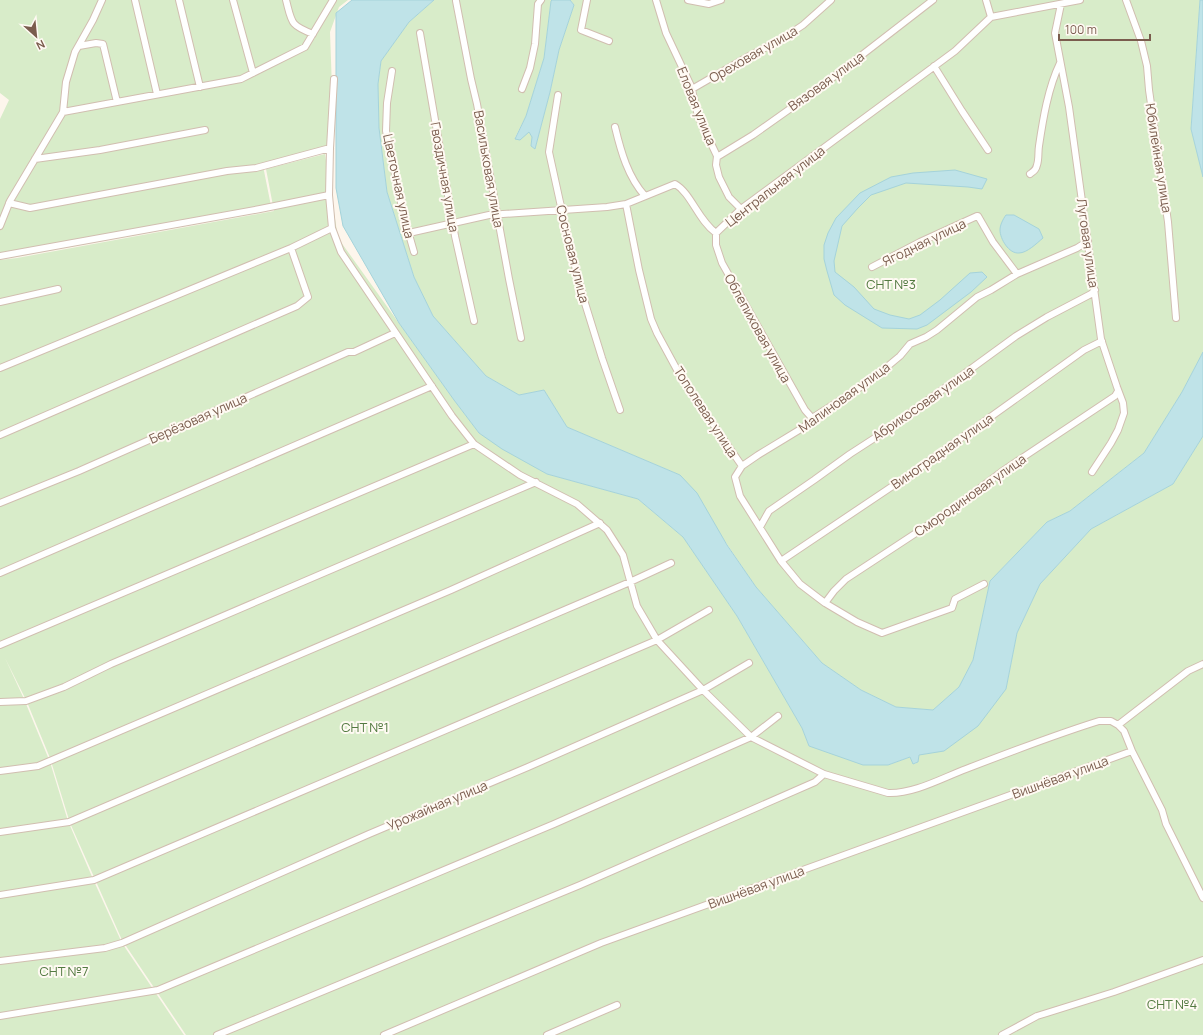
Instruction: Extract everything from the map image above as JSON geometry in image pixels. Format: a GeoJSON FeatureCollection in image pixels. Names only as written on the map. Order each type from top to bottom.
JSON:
{"type":"FeatureCollection","features":[{"type":"Feature","properties":{"kind":"street"},"geometry":{"type":"LineString","coordinates":[[0,226],[9,203],[63,112],[66,82],[75,52],[93,20],[102,0]]}},
{"type":"Feature","properties":{"kind":"street"},"geometry":{"type":"LineString","coordinates":[[135,0],[157,94]]}},
{"type":"Feature","properties":{"kind":"street"},"geometry":{"type":"LineString","coordinates":[[180,0],[200,87]]}},
{"type":"Feature","properties":{"kind":"street"},"geometry":{"type":"LineString","coordinates":[[233,0],[254,73]]}},
{"type":"Feature","properties":{"kind":"street"},"geometry":{"type":"LineString","coordinates":[[286,0],[291,21],[298,28],[313,34]]}},
{"type":"Feature","properties":{"kind":"street"},"geometry":{"type":"LineString","coordinates":[[63,112],[241,79],[305,47],[333,0]]}},
{"type":"Feature","properties":{"kind":"street"},"geometry":{"type":"LineString","coordinates":[[522,89],[530,68],[535,44],[538,4],[541,0]]}},
{"type":"Feature","properties":{"kind":"street"},"geometry":{"type":"LineString","coordinates":[[588,0],[581,30],[609,41]]}},
{"type":"Feature","properties":{"kind":"street","name":"Еловая улица"},"geometry":{"type":"LineString","coordinates":[[656,0],[666,33],[692,89],[698,116],[711,142],[716,157],[719,177],[729,197],[741,208]]}},
{"type":"Feature","properties":{"kind":"street"},"geometry":{"type":"LineString","coordinates":[[688,0],[708,4],[721,0]]}},
{"type":"Feature","properties":{"kind":"street","name":"Ореховая улица"},"geometry":{"type":"LineString","coordinates":[[692,89],[782,39],[803,25],[831,0]]}},
{"type":"Feature","properties":{"kind":"street","name":"Вязовая улица"},"geometry":{"type":"LineString","coordinates":[[716,157],[753,135],[818,89],[933,0]]}},
{"type":"Feature","properties":{"kind":"street"},"geometry":{"type":"LineString","coordinates":[[986,0],[991,17],[1080,0]]}},
{"type":"Feature","properties":{"kind":"street","name":"Юбилейная улица"},"geometry":{"type":"LineString","coordinates":[[1126,0],[1142,41],[1147,66],[1149,90],[1168,222],[1176,318]]}},
{"type":"Feature","properties":{"kind":"street","name":"Васильковая улица"},"geometry":{"type":"LineString","coordinates":[[456,1],[521,338]]}},
{"type":"Feature","properties":{"kind":"street","name":"Луговая улица"},"geometry":{"type":"LineString","coordinates":[[1061,4],[1055,33],[1069,107],[1102,341],[1123,403],[1124,413],[1118,430],[1111,443],[1092,472]]}},
{"type":"Feature","properties":{"kind":"street","name":"Центральная улица"},"geometry":{"type":"LineString","coordinates":[[408,233],[489,215],[626,204],[675,184],[681,187],[700,217],[710,229],[716,233],[741,208],[955,51],[991,17]]}},
{"type":"Feature","properties":{"kind":"street","name":"Гвоздичная улица"},"geometry":{"type":"LineString","coordinates":[[420,33],[453,223],[474,321]]}},
{"type":"Feature","properties":{"kind":"street"},"geometry":{"type":"LineString","coordinates":[[79,46],[96,43],[103,44],[117,102]]}},
{"type":"Feature","properties":{"kind":"street"},"geometry":{"type":"LineString","coordinates":[[1030,174],[1035,171],[1046,108],[1055,72],[1060,63]]}},
{"type":"Feature","properties":{"kind":"street"},"geometry":{"type":"LineString","coordinates":[[934,66],[988,150]]}},
{"type":"Feature","properties":{"kind":"street","name":"Цветочная улица"},"geometry":{"type":"LineString","coordinates":[[392,71],[387,103],[386,131],[408,233],[414,252]]}},
{"type":"Feature","properties":{"kind":"street"},"geometry":{"type":"LineString","coordinates":[[334,79],[329,195],[332,228],[341,252],[452,416],[474,444],[520,475],[577,504],[607,530],[623,555],[637,606],[657,640],[703,690],[750,737],[824,774],[888,793],[899,794],[1072,729],[1099,721],[1111,721],[1124,731],[1132,752],[1162,810],[1166,824],[1203,898]]}},
{"type":"Feature","properties":{"kind":"street","name":"Сосновая улица"},"geometry":{"type":"LineString","coordinates":[[558,95],[549,152],[561,210],[586,307],[620,410]]}},
{"type":"Feature","properties":{"kind":"street"},"geometry":{"type":"LineString","coordinates":[[615,127],[627,169],[638,188],[645,196]]}},
{"type":"Feature","properties":{"kind":"street"},"geometry":{"type":"LineString","coordinates":[[35,159],[100,150],[205,130]]}},
{"type":"Feature","properties":{"kind":"street"},"geometry":{"type":"LineString","coordinates":[[9,203],[30,208],[227,171],[256,168],[330,148]]}},
{"type":"Feature","properties":{"kind":"street"},"geometry":{"type":"LineString","coordinates":[[0,256],[329,195]]}},
{"type":"Feature","properties":{"kind":"street","name":"Тополевая улица"},"geometry":{"type":"LineString","coordinates":[[626,204],[639,270],[651,319],[657,333],[682,379],[742,466],[735,476],[740,496],[782,561],[800,584],[825,603],[857,622],[882,633],[952,608],[955,599],[984,584]]}},
{"type":"Feature","properties":{"kind":"street","name":"Ягодная улица"},"geometry":{"type":"LineString","coordinates":[[872,267],[920,242],[978,216],[993,242],[1016,274]]}},
{"type":"Feature","properties":{"kind":"street"},"geometry":{"type":"LineString","coordinates":[[0,368],[290,248],[332,228]]}},
{"type":"Feature","properties":{"kind":"street","name":"Облепиховая улица"},"geometry":{"type":"LineString","coordinates":[[716,233],[716,245],[722,263],[805,410],[812,418]]}},
{"type":"Feature","properties":{"kind":"street","name":"Малиновая улица"},"geometry":{"type":"LineString","coordinates":[[742,466],[804,427],[812,418],[870,381],[900,356],[910,344],[937,330],[977,297],[1016,274],[1077,248],[1088,241]]}},
{"type":"Feature","properties":{"kind":"street"},"geometry":{"type":"LineString","coordinates":[[0,435],[297,306],[308,297],[290,248]]}},
{"type":"Feature","properties":{"kind":"street"},"geometry":{"type":"LineString","coordinates":[[0,302],[58,289]]}},
{"type":"Feature","properties":{"kind":"street","name":"Абрикосовая улица"},"geometry":{"type":"LineString","coordinates":[[760,527],[769,511],[887,430],[1016,336],[1047,317],[1091,294],[1095,290]]}},
{"type":"Feature","properties":{"kind":"street","name":"Берёзовая улица"},"geometry":{"type":"LineString","coordinates":[[0,503],[79,471],[348,352],[354,352],[395,332]]}},
{"type":"Feature","properties":{"kind":"street","name":"Виноградная улица"},"geometry":{"type":"LineString","coordinates":[[782,561],[915,471],[1084,350],[1102,341]]}},
{"type":"Feature","properties":{"kind":"street"},"geometry":{"type":"LineString","coordinates":[[0,573],[432,386]]}},
{"type":"Feature","properties":{"kind":"street","name":"Смородиновая улица"},"geometry":{"type":"LineString","coordinates":[[825,603],[834,590],[846,579],[951,510],[1004,470],[1115,396],[1118,391]]}},
{"type":"Feature","properties":{"kind":"street"},"geometry":{"type":"LineString","coordinates":[[0,645],[474,444]]}},
{"type":"Feature","properties":{"kind":"street"},"geometry":{"type":"LineString","coordinates":[[0,702],[26,701],[64,687],[111,664],[536,482]]}},
{"type":"Feature","properties":{"kind":"street"},"geometry":{"type":"LineString","coordinates":[[0,771],[38,766],[451,590],[600,524]]}},
{"type":"Feature","properties":{"kind":"street"},"geometry":{"type":"LineString","coordinates":[[0,832],[69,822],[630,582],[671,563]]}},
{"type":"Feature","properties":{"kind":"street"},"geometry":{"type":"LineString","coordinates":[[0,895],[94,880],[657,640],[709,610]]}},
{"type":"Feature","properties":{"kind":"street","name":"Урожайная улица"},"geometry":{"type":"LineString","coordinates":[[0,961],[105,948],[122,942],[703,690],[749,663]]}},
{"type":"Feature","properties":{"kind":"street"},"geometry":{"type":"LineString","coordinates":[[1118,725],[1188,671],[1203,664]]}},
{"type":"Feature","properties":{"kind":"street"},"geometry":{"type":"LineString","coordinates":[[0,1016],[158,990],[547,827],[750,737],[778,716]]}},
{"type":"Feature","properties":{"kind":"street","name":"Вишнёвая улица"},"geometry":{"type":"LineString","coordinates":[[384,1035],[601,943],[1132,752]]}},
{"type":"Feature","properties":{"kind":"street"},"geometry":{"type":"LineString","coordinates":[[217,1035],[580,885],[815,782],[824,774]]}},
{"type":"Feature","properties":{"kind":"street"},"geometry":{"type":"LineString","coordinates":[[1002,1035],[1037,1016],[1114,992],[1203,960]]}},
{"type":"Feature","properties":{"kind":"street"},"geometry":{"type":"LineString","coordinates":[[547,1035],[617,1005]]}},
{"type":"Feature","properties":{"kind":"green space"},"geometry":{"type":"Polygon","coordinates":[[[0,0],[348,0],[339,7],[330,32],[334,145],[263,166],[271,206],[0,257],[0,119],[9,100],[0,93],[0,0]]]}},
{"type":"Feature","properties":{"kind":"green space","name":"СНТ №3"},"geometry":{"type":"Polygon","coordinates":[[[434,0],[552,0],[544,58],[526,116],[515,138],[529,132],[532,137],[531,146],[535,149],[559,50],[574,5],[570,0],[1200,0],[1191,129],[1203,177],[1203,352],[1182,392],[1144,453],[1070,511],[1047,522],[990,581],[973,660],[959,687],[933,710],[896,707],[861,690],[822,663],[756,587],[680,475],[567,427],[544,390],[519,395],[486,376],[433,316],[414,277],[387,192],[379,128],[378,84],[381,61],[409,22],[434,0]]]}},
{"type":"Feature","properties":{"kind":"green space","name":"СНТ №1"},"geometry":{"type":"Polygon","coordinates":[[[325,154],[338,238],[479,433],[547,474],[638,499],[683,537],[737,616],[802,728],[809,746],[888,765],[910,757],[914,764],[918,762],[919,755],[944,750],[1006,689],[1017,633],[1040,584],[1091,529],[1173,484],[1203,436],[1203,1035],[186,1035],[122,940],[70,823],[50,758],[27,702],[5,658],[50,762],[68,821],[122,943],[184,1035],[0,1035],[0,260],[274,211],[266,169],[325,154]]]}},
{"type":"Feature","properties":{"kind":"water"},"geometry":{"type":"Polygon","coordinates":[[[352,0],[434,0],[409,22],[381,61],[378,84],[379,128],[387,192],[414,277],[433,316],[486,376],[519,395],[544,390],[567,427],[680,475],[697,493],[727,545],[756,587],[822,663],[861,690],[896,707],[933,710],[959,687],[973,660],[990,581],[1047,522],[1070,511],[1144,453],[1182,392],[1203,352],[1203,436],[1173,484],[1091,529],[1040,584],[1017,633],[1006,689],[978,726],[944,751],[919,755],[918,762],[913,764],[910,757],[888,765],[863,765],[809,746],[802,728],[737,616],[683,537],[638,499],[547,474],[502,449],[479,433],[399,323],[343,226],[336,188],[336,13],[352,0]]]}},
{"type":"Feature","properties":{"kind":"water"},"geometry":{"type":"Polygon","coordinates":[[[552,0],[570,0],[574,5],[559,50],[535,149],[531,146],[532,137],[529,132],[520,140],[515,139],[526,116],[544,58],[552,0]]]}},
{"type":"Feature","properties":{"kind":"water"},"geometry":{"type":"Polygon","coordinates":[[[1200,0],[1203,0],[1203,177],[1191,129],[1200,0]]]}},
{"type":"Feature","properties":{"kind":"water"},"geometry":{"type":"Polygon","coordinates":[[[955,170],[987,179],[982,189],[906,183],[871,195],[842,226],[834,261],[835,272],[854,287],[874,309],[890,315],[909,319],[920,315],[940,300],[970,273],[982,272],[987,277],[971,292],[927,325],[917,329],[882,328],[845,305],[834,295],[824,259],[824,245],[828,233],[836,218],[860,193],[891,177],[913,173],[955,170]]]}},
{"type":"Feature","properties":{"kind":"water"},"geometry":{"type":"Polygon","coordinates":[[[1006,215],[1014,215],[1039,229],[1043,238],[1022,253],[1015,253],[1009,249],[1000,234],[1001,224],[1006,215]]]}},
{"type":"Feature","properties":{"kind":"park label","name":"СНТ №7"},"geometry":{"type":"Point","coordinates":[64,971]}},
{"type":"Feature","properties":{"kind":"park label","name":"СНТ №4"},"geometry":{"type":"Point","coordinates":[1172,1004]}}]}
